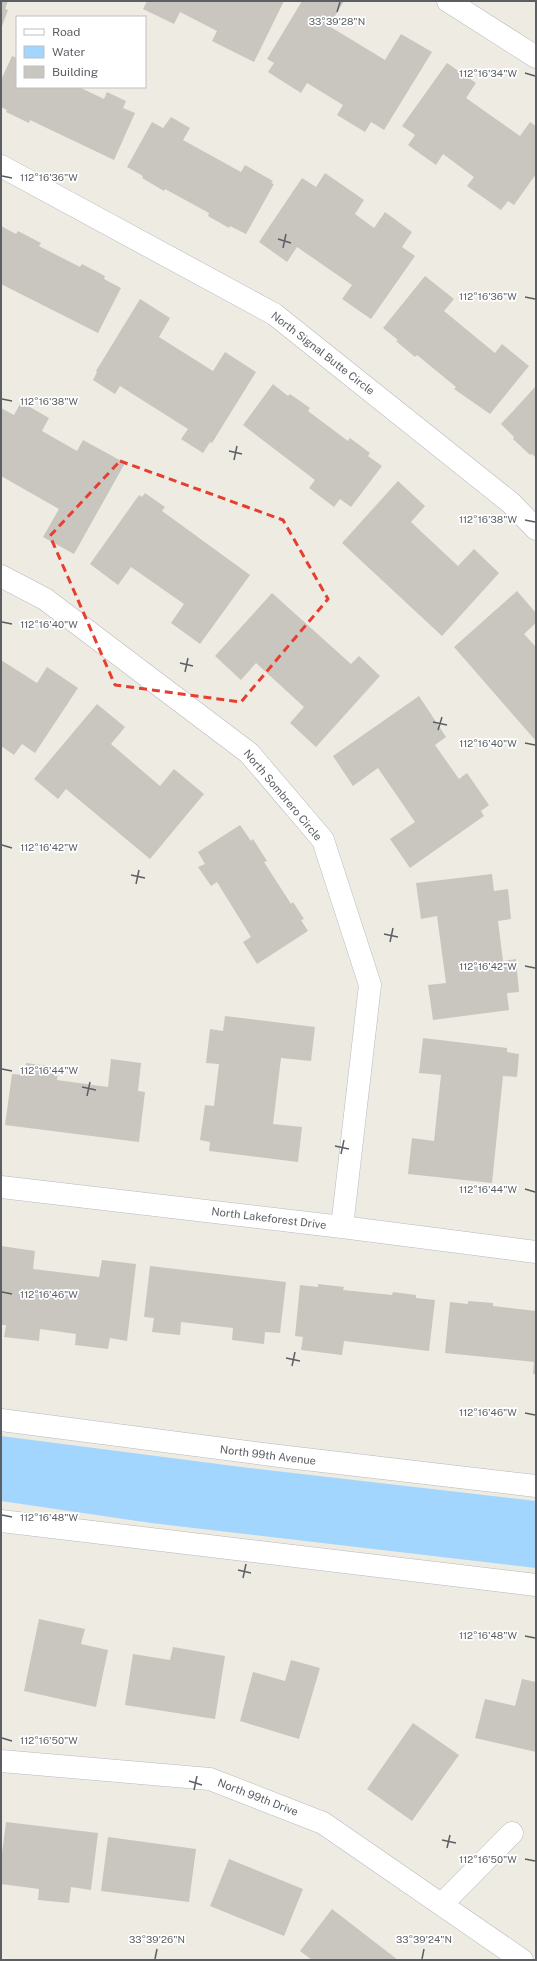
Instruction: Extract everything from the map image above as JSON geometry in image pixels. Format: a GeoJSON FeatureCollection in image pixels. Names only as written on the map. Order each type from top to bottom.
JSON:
{"type":"FeatureCollection","features":[{"type":"Feature","properties":{"kind":"street"},"geometry":{"type":"LineString","coordinates":[[448,1],[536,57]]}},
{"type":"Feature","properties":{"kind":"street","name":"North Signal Butte Circle"},"geometry":{"type":"LineString","coordinates":[[1,166],[274,314],[511,503],[536,529]]}},
{"type":"Feature","properties":{"kind":"street","name":"North Sombrero Circle"},"geometry":{"type":"LineString","coordinates":[[1,576],[46,599],[249,752],[323,840],[370,985],[342,1227]]}},
{"type":"Feature","properties":{"kind":"street","name":"North Lakeforest Drive"},"geometry":{"type":"LineString","coordinates":[[1,1187],[342,1227],[536,1252]]}},
{"type":"Feature","properties":{"kind":"street","name":"North 99th Avenue"},"geometry":{"type":"LineString","coordinates":[[1,1420],[279,1456],[536,1486]]}},
{"type":"Feature","properties":{"kind":"street"},"geometry":{"type":"LineString","coordinates":[[1,1521],[536,1585]]}},
{"type":"Feature","properties":{"kind":"street","name":"North 99th Drive"},"geometry":{"type":"LineString","coordinates":[[1,1761],[210,1779],[323,1823],[522,1960]]}},
{"type":"Feature","properties":{"kind":"street"},"geometry":{"type":"LineString","coordinates":[[442,1904],[512,1833]]}},
{"type":"Feature","properties":{"kind":"highlighted area"},"geometry":{"type":"Polygon","coordinates":[[[120,461],[283,520],[328,599],[241,702],[115,685],[50,536],[120,461]]]}},
{"type":"Feature","properties":{"kind":"water"},"geometry":{"type":"Polygon","coordinates":[[[1,1436],[249,1468],[536,1501],[536,1568],[151,1523],[1,1501],[1,1436]]]}},
{"type":"Feature","properties":{"kind":"building"},"geometry":{"type":"Polygon","coordinates":[[[1,1],[8,1],[5,9],[8,10],[1,29],[1,1]]]}},
{"type":"Feature","properties":{"kind":"building"},"geometry":{"type":"Polygon","coordinates":[[[147,1],[284,1],[254,62],[212,41],[217,31],[180,12],[174,24],[143,9],[147,1]]]}},
{"type":"Feature","properties":{"kind":"building"},"geometry":{"type":"Polygon","coordinates":[[[302,1],[344,1],[329,26],[385,60],[401,34],[432,52],[384,130],[371,122],[365,132],[337,115],[343,105],[307,83],[301,93],[268,72],[274,63],[267,59],[302,1]]]}},
{"type":"Feature","properties":{"kind":"building"},"geometry":{"type":"Polygon","coordinates":[[[12,56],[16,58],[16,88],[81,88],[104,99],[107,92],[126,101],[123,108],[135,113],[114,160],[30,120],[29,123],[6,112],[7,110],[1,107],[1,80],[12,56]]]}},
{"type":"Feature","properties":{"kind":"building"},"geometry":{"type":"Polygon","coordinates":[[[447,63],[476,83],[466,98],[520,136],[530,122],[536,126],[536,174],[514,205],[508,201],[501,210],[467,186],[474,177],[443,154],[436,165],[408,145],[415,135],[402,126],[447,63]]]}},
{"type":"Feature","properties":{"kind":"building"},"geometry":{"type":"Polygon","coordinates":[[[171,117],[190,128],[183,140],[241,172],[245,165],[273,181],[271,183],[274,184],[246,234],[230,226],[229,228],[208,216],[209,213],[165,189],[164,191],[127,167],[152,122],[163,128],[171,117]]]}},
{"type":"Feature","properties":{"kind":"building"},"geometry":{"type":"Polygon","coordinates":[[[325,173],[364,200],[355,214],[374,228],[385,212],[412,232],[402,247],[415,256],[371,319],[342,299],[352,285],[297,247],[287,262],[259,242],[302,178],[316,187],[325,173]]]}},
{"type":"Feature","properties":{"kind":"building"},"geometry":{"type":"Polygon","coordinates":[[[1,226],[16,234],[18,231],[41,243],[39,246],[80,267],[82,264],[105,276],[104,279],[121,288],[98,333],[1,284],[1,226]]]}},
{"type":"Feature","properties":{"kind":"building"},"geometry":{"type":"Polygon","coordinates":[[[425,276],[454,299],[444,311],[495,353],[502,344],[529,366],[490,414],[454,389],[456,387],[417,355],[415,357],[383,328],[425,276]]]}},
{"type":"Feature","properties":{"kind":"building"},"geometry":{"type":"Polygon","coordinates":[[[140,299],[170,318],[159,337],[213,371],[225,352],[256,372],[212,443],[210,442],[203,453],[181,439],[188,429],[120,386],[115,394],[93,380],[97,372],[96,371],[140,299]]]}},
{"type":"Feature","properties":{"kind":"building"},"geometry":{"type":"Polygon","coordinates":[[[273,384],[288,396],[290,394],[310,408],[308,411],[348,441],[350,438],[370,453],[368,456],[382,466],[351,507],[340,499],[334,507],[309,488],[315,480],[243,425],[273,384]]]}},
{"type":"Feature","properties":{"kind":"building"},"geometry":{"type":"Polygon","coordinates":[[[536,386],[536,458],[532,454],[530,455],[513,439],[514,437],[501,424],[536,386]]]}},
{"type":"Feature","properties":{"kind":"building"},"geometry":{"type":"Polygon","coordinates":[[[21,402],[49,418],[42,431],[77,451],[83,440],[125,463],[74,554],[43,537],[59,509],[1,476],[1,408],[14,415],[21,402]]]}},
{"type":"Feature","properties":{"kind":"building"},"geometry":{"type":"Polygon","coordinates":[[[398,481],[425,506],[411,522],[458,566],[474,549],[499,573],[442,636],[342,543],[398,481]]]}},
{"type":"Feature","properties":{"kind":"building"},"geometry":{"type":"Polygon","coordinates":[[[145,493],[165,507],[162,511],[250,575],[200,644],[171,623],[184,604],[131,567],[118,585],[90,564],[139,495],[142,497],[145,493]]]}},
{"type":"Feature","properties":{"kind":"building"},"geometry":{"type":"Polygon","coordinates":[[[517,591],[536,613],[536,623],[524,634],[536,647],[536,741],[454,647],[517,591]]]}},
{"type":"Feature","properties":{"kind":"building"},"geometry":{"type":"Polygon","coordinates":[[[272,593],[351,664],[359,656],[380,676],[316,747],[290,723],[304,707],[256,663],[241,680],[215,656],[272,593]]]}},
{"type":"Feature","properties":{"kind":"building"},"geometry":{"type":"Polygon","coordinates":[[[1,660],[37,683],[47,667],[78,688],[35,753],[22,744],[14,755],[1,746],[1,660]]]}},
{"type":"Feature","properties":{"kind":"building"},"geometry":{"type":"Polygon","coordinates":[[[419,696],[446,737],[435,745],[459,779],[467,773],[489,805],[481,811],[484,816],[410,868],[390,839],[415,822],[378,768],[353,786],[333,756],[419,696]]]}},
{"type":"Feature","properties":{"kind":"building"},"geometry":{"type":"Polygon","coordinates":[[[97,704],[125,727],[111,744],[160,786],[174,769],[204,794],[150,859],[66,789],[58,799],[34,779],[97,704]]]}},
{"type":"Feature","properties":{"kind":"building"},"geometry":{"type":"Polygon","coordinates":[[[240,825],[251,841],[253,839],[267,861],[264,862],[291,904],[293,902],[304,919],[301,920],[308,931],[257,964],[243,942],[251,937],[217,882],[211,886],[198,867],[205,864],[198,852],[240,825]]]}},
{"type":"Feature","properties":{"kind":"building"},"geometry":{"type":"Polygon","coordinates":[[[492,874],[494,891],[508,889],[511,919],[498,921],[503,961],[516,959],[519,992],[507,993],[509,1010],[433,1020],[428,985],[446,983],[437,916],[421,919],[416,883],[492,874]]]}},
{"type":"Feature","properties":{"kind":"building"},"geometry":{"type":"Polygon","coordinates":[[[225,1016],[315,1027],[311,1061],[281,1058],[273,1124],[302,1127],[298,1162],[209,1151],[210,1142],[200,1140],[205,1105],[214,1106],[219,1064],[206,1063],[210,1029],[223,1031],[225,1016]]]}},
{"type":"Feature","properties":{"kind":"building"},"geometry":{"type":"Polygon","coordinates":[[[423,1038],[507,1048],[507,1052],[519,1054],[517,1077],[503,1076],[492,1183],[408,1174],[412,1138],[434,1141],[441,1075],[419,1073],[423,1038]]]}},
{"type":"Feature","properties":{"kind":"building"},"geometry":{"type":"Polygon","coordinates":[[[111,1059],[141,1063],[138,1091],[145,1092],[139,1142],[5,1125],[12,1074],[24,1075],[26,1063],[59,1067],[57,1080],[108,1087],[111,1059]]]}},
{"type":"Feature","properties":{"kind":"building"},"geometry":{"type":"Polygon","coordinates":[[[1,1246],[35,1251],[33,1269],[99,1277],[102,1260],[136,1264],[127,1341],[110,1338],[108,1349],[75,1345],[76,1334],[40,1329],[39,1341],[4,1337],[6,1325],[1,1325],[1,1246]]]}},
{"type":"Feature","properties":{"kind":"building"},"geometry":{"type":"Polygon","coordinates":[[[150,1266],[286,1282],[280,1333],[265,1332],[264,1344],[232,1340],[233,1328],[181,1322],[180,1335],[152,1332],[154,1318],[144,1317],[150,1266]]]}},
{"type":"Feature","properties":{"kind":"building"},"geometry":{"type":"Polygon","coordinates":[[[318,1284],[344,1287],[343,1290],[392,1295],[393,1292],[416,1295],[416,1298],[435,1300],[429,1351],[344,1341],[342,1355],[301,1350],[303,1337],[295,1336],[300,1285],[318,1287],[318,1284]]]}},
{"type":"Feature","properties":{"kind":"building"},"geometry":{"type":"Polygon","coordinates":[[[468,1301],[493,1303],[493,1306],[536,1311],[536,1374],[533,1374],[534,1362],[445,1353],[450,1302],[468,1304],[468,1301]]]}},
{"type":"Feature","properties":{"kind":"building"},"geometry":{"type":"Polygon","coordinates":[[[39,1619],[85,1629],[81,1644],[108,1650],[96,1707],[24,1691],[39,1619]]]}},
{"type":"Feature","properties":{"kind":"building"},"geometry":{"type":"Polygon","coordinates":[[[173,1647],[225,1656],[215,1719],[125,1705],[133,1654],[170,1660],[173,1647]]]}},
{"type":"Feature","properties":{"kind":"building"},"geometry":{"type":"Polygon","coordinates":[[[291,1660],[320,1668],[299,1739],[240,1721],[253,1672],[285,1681],[291,1660]]]}},
{"type":"Feature","properties":{"kind":"building"},"geometry":{"type":"Polygon","coordinates":[[[522,1679],[536,1682],[536,1752],[475,1738],[485,1699],[515,1706],[522,1679]]]}},
{"type":"Feature","properties":{"kind":"building"},"geometry":{"type":"Polygon","coordinates":[[[413,1723],[459,1755],[412,1821],[367,1789],[413,1723]]]}},
{"type":"Feature","properties":{"kind":"building"},"geometry":{"type":"Polygon","coordinates":[[[6,1822],[98,1833],[91,1890],[71,1887],[69,1903],[38,1900],[39,1889],[1,1884],[1,1862],[6,1822]]]}},
{"type":"Feature","properties":{"kind":"building"},"geometry":{"type":"Polygon","coordinates":[[[108,1837],[196,1849],[189,1902],[101,1891],[108,1837]]]}},
{"type":"Feature","properties":{"kind":"building"},"geometry":{"type":"Polygon","coordinates":[[[229,1859],[303,1889],[284,1936],[210,1906],[229,1859]]]}},
{"type":"Feature","properties":{"kind":"building"},"geometry":{"type":"Polygon","coordinates":[[[332,1909],[398,1960],[312,1960],[300,1951],[332,1909]]]}}]}
